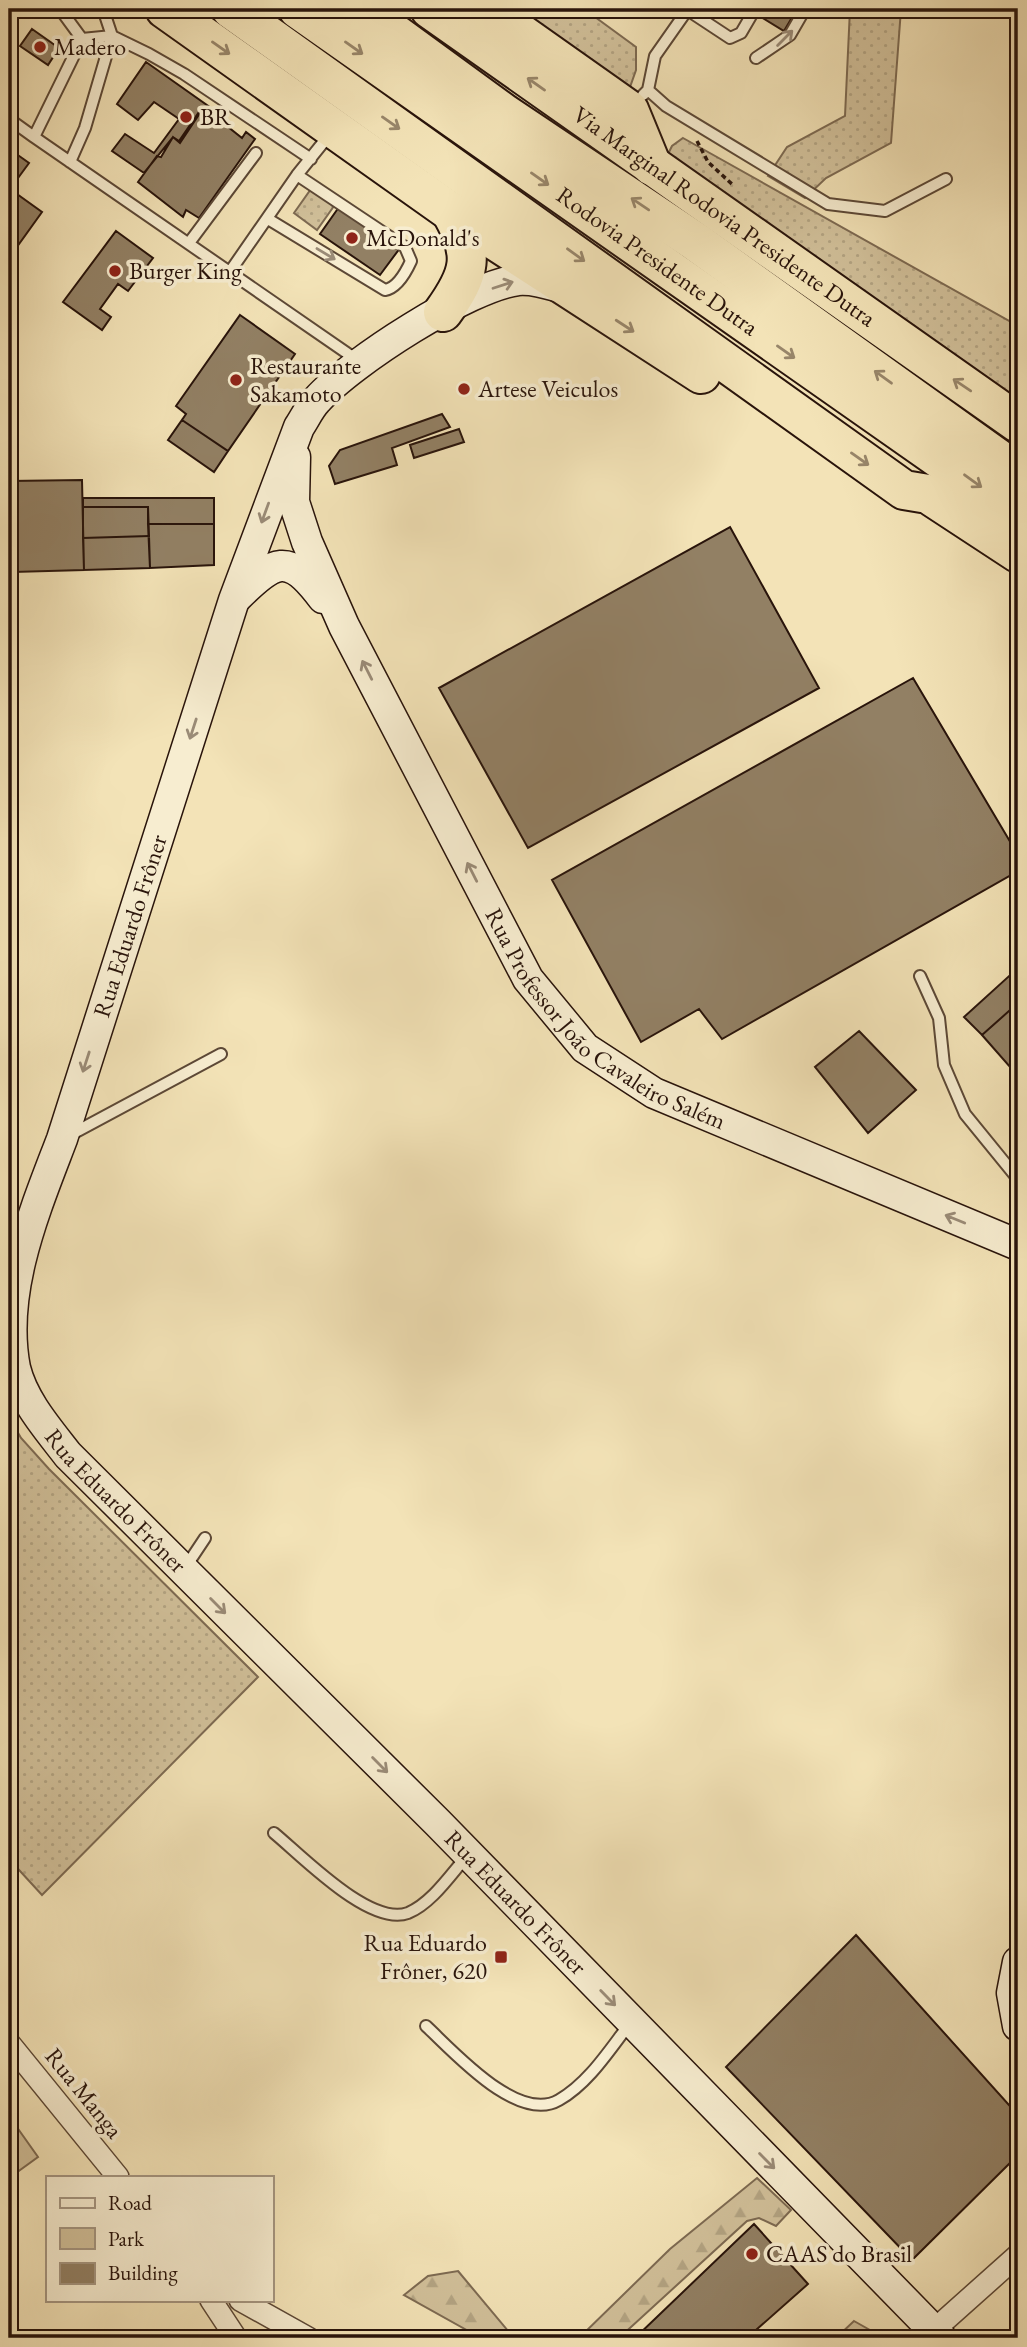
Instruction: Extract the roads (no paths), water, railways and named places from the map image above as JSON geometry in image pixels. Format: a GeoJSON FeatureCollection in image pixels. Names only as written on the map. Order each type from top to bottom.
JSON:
{"type":"FeatureCollection","features":[{"type":"Feature","properties":{"kind":"highway"},"geometry":{"type":"LineString","coordinates":[[165,9],[451,212],[567,289],[778,423],[824,433]]}},
{"type":"Feature","properties":{"kind":"highway","name":"Rodovia Presidente Dutra"},"geometry":{"type":"LineString","coordinates":[[231,9],[904,490],[928,494],[1018,553]]}},
{"type":"Feature","properties":{"kind":"highway","name":"Rodovia Presidente Dutra"},"geometry":{"type":"LineString","coordinates":[[298,9],[1018,514]]}},
{"type":"Feature","properties":{"kind":"highway","name":"Rodovia Presidente Dutra"},"geometry":{"type":"LineString","coordinates":[[361,9],[505,114],[696,242],[1018,473]]}},
{"type":"Feature","properties":{"kind":"highway","name":"Via Marginal Rodovia Presidente Dutra"},"geometry":{"type":"LineString","coordinates":[[430,9],[1018,423]]}},
{"type":"Feature","properties":{"kind":"highway"},"geometry":{"type":"LineString","coordinates":[[489,10],[639,100],[652,166]]}},
{"type":"Feature","properties":{"kind":"highway"},"geometry":{"type":"LineString","coordinates":[[443,312],[460,288],[469,261],[468,247],[451,212]]}},
{"type":"Feature","properties":{"kind":"main road","name":"Rua Eduardo Frôner"},"geometry":{"type":"LineString","coordinates":[[567,289],[538,280],[520,280],[503,284],[443,312],[360,363],[316,401],[299,427],[234,600],[62,1139],[37,1204],[15,1280],[10,1332],[12,1373],[22,1408],[469,1854],[937,2334]]}},
{"type":"Feature","properties":{"kind":"main road","name":"Rua Professor João Cavaleiro Salém"},"geometry":{"type":"LineString","coordinates":[[299,427],[292,481],[294,502],[307,542],[344,626],[528,979],[585,1048],[654,1093],[1018,1245]]}},
{"type":"Feature","properties":{"kind":"main road"},"geometry":{"type":"LineString","coordinates":[[904,490],[1018,572]]}},
{"type":"Feature","properties":{"kind":"main road","name":"Rua Professor João Cavaleiro Salém"},"geometry":{"type":"LineString","coordinates":[[234,600],[262,572],[278,566],[291,567],[303,572],[344,626]]}},
{"type":"Feature","properties":{"kind":"main road"},"geometry":{"type":"LineString","coordinates":[[1018,1962],[1012,1993],[1018,2026]]}},
{"type":"Feature","properties":{"kind":"street","name":"Rua Manga"},"geometry":{"type":"LineString","coordinates":[[9,2043],[117,2176]]}},
{"type":"Feature","properties":{"kind":"street"},"geometry":{"type":"LineString","coordinates":[[937,2334],[1018,2255]]}},
{"type":"Feature","properties":{"kind":"street"},"geometry":{"type":"LineString","coordinates":[[212,2302],[236,2338],[265,2314]]}},
{"type":"Feature","properties":{"kind":"street"},"geometry":{"type":"LineString","coordinates":[[244,2302],[308,2338]]}},
{"type":"Feature","properties":{"kind":"lane"},"geometry":{"type":"LineString","coordinates":[[60,9],[82,39]]}},
{"type":"Feature","properties":{"kind":"lane"},"geometry":{"type":"LineString","coordinates":[[69,162],[85,128],[112,36],[103,9]]}},
{"type":"Feature","properties":{"kind":"lane"},"geometry":{"type":"LineString","coordinates":[[755,9],[741,33],[730,38],[687,9],[655,56],[639,100],[694,123],[828,204],[884,211],[946,179]]}},
{"type":"Feature","properties":{"kind":"lane"},"geometry":{"type":"LineString","coordinates":[[756,58],[790,35],[805,9]]}},
{"type":"Feature","properties":{"kind":"lane"},"geometry":{"type":"LineString","coordinates":[[82,39],[112,36],[184,74],[311,159]]}},
{"type":"Feature","properties":{"kind":"lane"},"geometry":{"type":"LineString","coordinates":[[34,136],[82,39]]}},
{"type":"Feature","properties":{"kind":"lane"},"geometry":{"type":"LineString","coordinates":[[9,119],[360,363]]}},
{"type":"Feature","properties":{"kind":"lane"},"geometry":{"type":"LineString","coordinates":[[229,273],[297,175],[334,129]]}},
{"type":"Feature","properties":{"kind":"lane"},"geometry":{"type":"LineString","coordinates":[[189,243],[256,153]]}},
{"type":"Feature","properties":{"kind":"lane"},"geometry":{"type":"LineString","coordinates":[[268,219],[385,290],[393,288],[408,269],[411,261],[405,247],[297,175]]}},
{"type":"Feature","properties":{"kind":"lane"},"geometry":{"type":"LineString","coordinates":[[920,976],[939,1018],[944,1065],[965,1114],[1018,1179]]}},
{"type":"Feature","properties":{"kind":"lane"},"geometry":{"type":"LineString","coordinates":[[62,1139],[221,1054]]}},
{"type":"Feature","properties":{"kind":"lane"},"geometry":{"type":"LineString","coordinates":[[183,1571],[205,1538]]}},
{"type":"Feature","properties":{"kind":"lane"},"geometry":{"type":"LineString","coordinates":[[274,1833],[362,1905],[390,1916],[409,1912],[427,1899],[469,1854]]}},
{"type":"Feature","properties":{"kind":"lane"},"geometry":{"type":"LineString","coordinates":[[426,2026],[490,2084],[525,2105],[555,2103],[567,2095],[589,2076],[631,2022]]}},
{"type":"Feature","properties":{"kind":"place","name":"Madero"},"geometry":{"type":"Point","coordinates":[40,47]}},
{"type":"Feature","properties":{"kind":"place","name":"BR"},"geometry":{"type":"Point","coordinates":[186,117]}},
{"type":"Feature","properties":{"kind":"place","name":"McDonald's"},"geometry":{"type":"Point","coordinates":[352,238]}},
{"type":"Feature","properties":{"kind":"place","name":"Burger King"},"geometry":{"type":"Point","coordinates":[115,271]}},
{"type":"Feature","properties":{"kind":"place","name":"Restaurante Sakamoto"},"geometry":{"type":"Point","coordinates":[236,380]}},
{"type":"Feature","properties":{"kind":"place","name":"Artese Veiculos"},"geometry":{"type":"Point","coordinates":[464,389]}},
{"type":"Feature","properties":{"kind":"place","name":"Rua Eduardo Frôner, 620"},"geometry":{"type":"Point","coordinates":[501,1957]}},
{"type":"Feature","properties":{"kind":"place","name":"CAAS do Brasil"},"geometry":{"type":"Point","coordinates":[752,2254]}}]}
